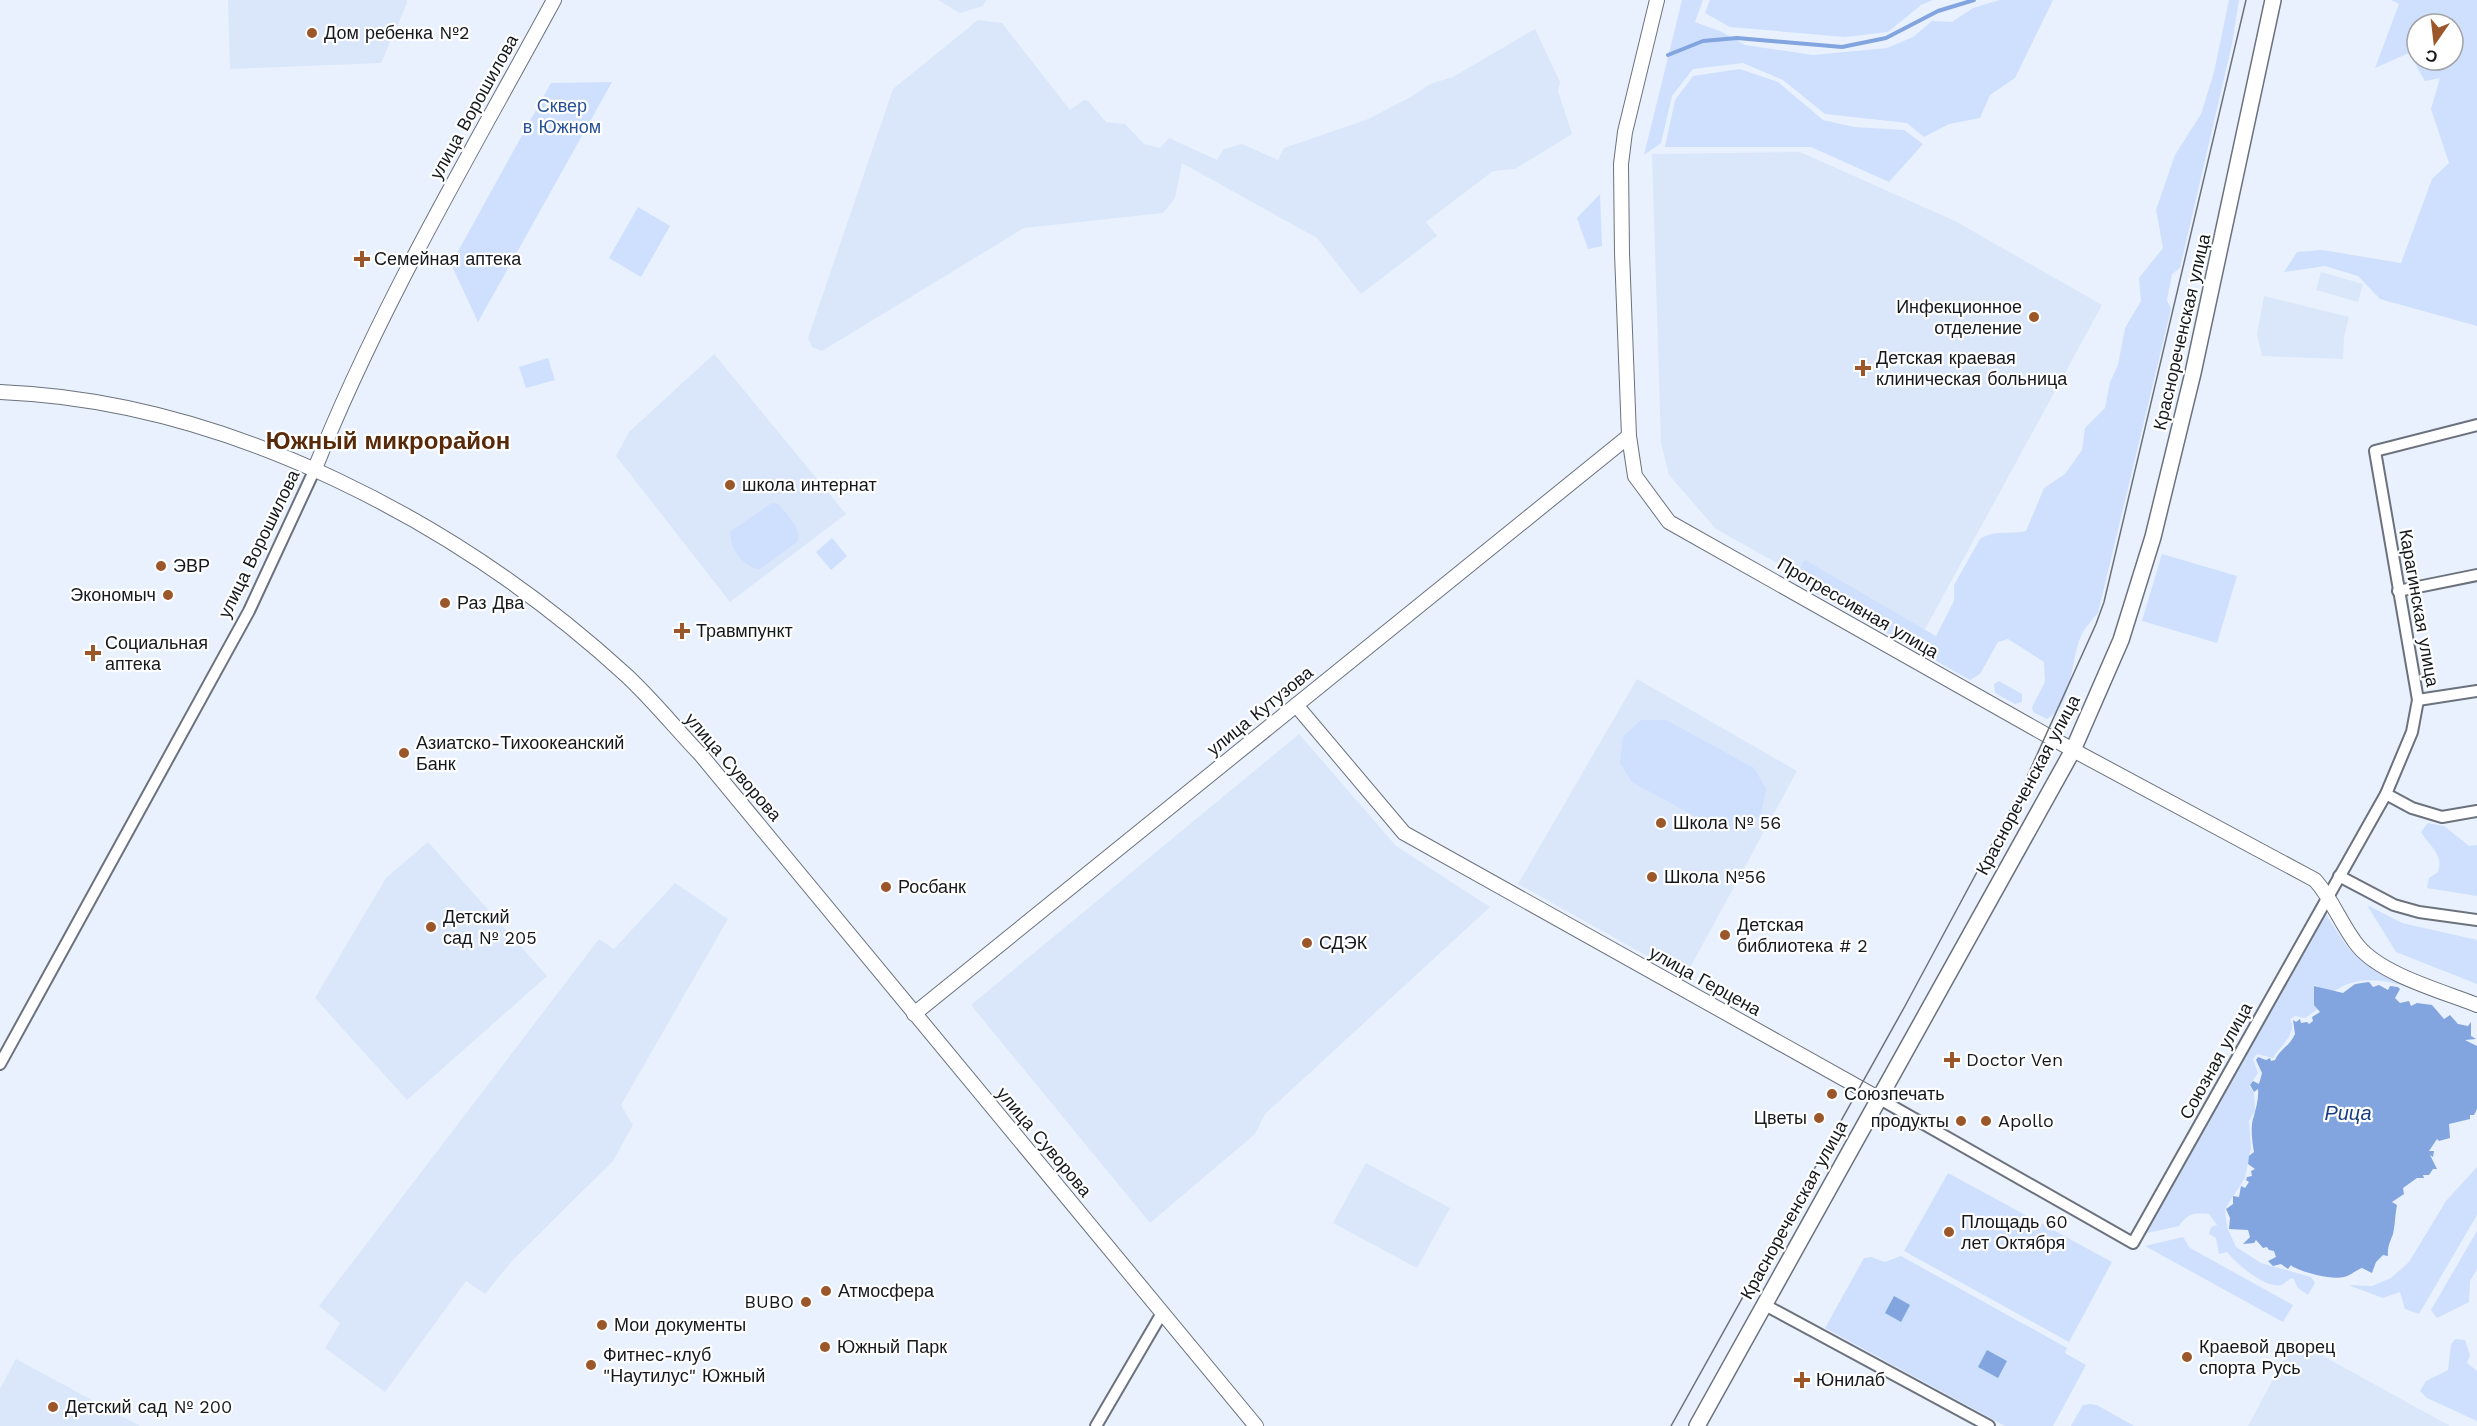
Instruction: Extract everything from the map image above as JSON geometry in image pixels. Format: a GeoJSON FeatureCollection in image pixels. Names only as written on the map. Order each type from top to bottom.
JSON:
{"type":"FeatureCollection","features":[{"type":"Feature","properties":{"kind":"main road","name":"Краснореченская улица"},"geometry":{"type":"LineString","coordinates":[[1697,1426],[2073,750],[2121,640],[2153,537],[2205,319],[2273,0]]}},
{"type":"Feature","properties":{"kind":"street","name":"улица Ворошилова"},"geometry":{"type":"LineString","coordinates":[[0,1065],[249,610],[314,471],[359,362],[451,186],[554,0]]}},
{"type":"Feature","properties":{"kind":"street","name":"Прогрессивная улица"},"geometry":{"type":"LineString","coordinates":[[1657,0],[1627,121],[1621,164],[1629,436],[1635,477],[1669,522],[2073,750],[2315,880],[2328,895],[2346,930],[2371,959],[2477,1005]]}},
{"type":"Feature","properties":{"kind":"street","name":"улица Суворова"},"geometry":{"type":"LineString","coordinates":[[0,392],[114,405],[199,426],[314,471],[412,519],[462,550],[512,584],[628,677],[701,755],[1256,1426]]}},
{"type":"Feature","properties":{"kind":"street","name":"Карагинская улица"},"geometry":{"type":"LineString","coordinates":[[2328,895],[2386,794],[2412,732],[2418,700],[2397,591],[2375,451],[2477,425]]}},
{"type":"Feature","properties":{"kind":"street","name":"улица Кутузова"},"geometry":{"type":"LineString","coordinates":[[914,1014],[1629,436]]}},
{"type":"Feature","properties":{"kind":"street"},"geometry":{"type":"LineString","coordinates":[[2397,591],[2477,575]]}},
{"type":"Feature","properties":{"kind":"street"},"geometry":{"type":"LineString","coordinates":[[2418,700],[2477,691]]}},
{"type":"Feature","properties":{"kind":"street","name":"улица Герцена"},"geometry":{"type":"LineString","coordinates":[[1296,705],[1404,833],[2133,1243]]}},
{"type":"Feature","properties":{"kind":"street"},"geometry":{"type":"LineString","coordinates":[[2386,794],[2412,808],[2442,818],[2477,811]]}},
{"type":"Feature","properties":{"kind":"street"},"geometry":{"type":"LineString","coordinates":[[2339,876],[2394,905],[2419,912],[2477,920]]}},
{"type":"Feature","properties":{"kind":"street","name":"Союзная улица"},"geometry":{"type":"LineString","coordinates":[[2133,1243],[2328,895]]}},
{"type":"Feature","properties":{"kind":"street"},"geometry":{"type":"LineString","coordinates":[[1765,1305],[1989,1426]]}},
{"type":"Feature","properties":{"kind":"street"},"geometry":{"type":"LineString","coordinates":[[1096,1426],[1162,1313]]}},
{"type":"Feature","properties":{"kind":"shaded area","name":"Дом ребенка №2"},"geometry":{"type":"Polygon","coordinates":[[[228,0],[407,0],[407,3],[381,63],[230,69],[228,0]]]}},
{"type":"Feature","properties":{"kind":"shaded area"},"geometry":{"type":"Polygon","coordinates":[[[938,0],[986,0],[983,6],[960,13],[938,0]]]}},
{"type":"Feature","properties":{"kind":"shaded area"},"geometry":{"type":"Polygon","coordinates":[[[978,20],[1002,23],[1070,110],[1084,100],[1088,101],[1106,122],[1125,124],[1144,144],[1160,148],[1169,138],[1217,160],[1224,149],[1242,144],[1278,160],[1284,148],[1366,120],[1411,97],[1430,84],[1453,77],[1535,29],[1560,82],[1558,91],[1572,134],[1515,169],[1493,171],[1426,222],[1437,236],[1361,294],[1317,238],[1182,163],[1175,198],[1163,213],[1024,228],[822,351],[812,347],[808,338],[893,89],[978,20]]]}},
{"type":"Feature","properties":{"kind":"shaded area","name":"Детская краевая клиническая больница"},"geometry":{"type":"Polygon","coordinates":[[[1800,152],[1955,221],[2102,305],[1918,642],[1716,529],[1669,475],[1661,443],[1652,154],[1800,152]]]}},
{"type":"Feature","properties":{"kind":"shaded area"},"geometry":{"type":"Polygon","coordinates":[[[2321,272],[2363,284],[2358,302],[2316,290],[2321,272]]]}},
{"type":"Feature","properties":{"kind":"shaded area"},"geometry":{"type":"Polygon","coordinates":[[[2264,296],[2349,317],[2344,337],[2343,359],[2262,356],[2257,334],[2264,296]]]}},
{"type":"Feature","properties":{"kind":"shaded area","name":"школа интернат"},"geometry":{"type":"Polygon","coordinates":[[[714,354],[846,514],[730,602],[616,456],[629,432],[714,354]]]}},
{"type":"Feature","properties":{"kind":"shaded area","name":"Школа № 56"},"geometry":{"type":"Polygon","coordinates":[[[1637,679],[1797,771],[1685,977],[1518,884],[1637,679]]]}},
{"type":"Feature","properties":{"kind":"shaded area"},"geometry":{"type":"Polygon","coordinates":[[[1299,734],[1396,846],[1490,907],[1265,1114],[1255,1134],[1150,1223],[971,1005],[1299,734]]]}},
{"type":"Feature","properties":{"kind":"shaded area","name":"Детский сад № 205"},"geometry":{"type":"Polygon","coordinates":[[[428,842],[547,976],[407,1100],[315,998],[386,878],[428,842]]]}},
{"type":"Feature","properties":{"kind":"shaded area"},"geometry":{"type":"Polygon","coordinates":[[[675,883],[728,919],[621,1105],[633,1125],[613,1161],[511,1262],[485,1294],[466,1281],[385,1392],[325,1348],[340,1323],[319,1306],[599,939],[614,949],[675,883]]]}},
{"type":"Feature","properties":{"kind":"shaded area"},"geometry":{"type":"Polygon","coordinates":[[[1366,1163],[1450,1208],[1417,1268],[1333,1223],[1366,1163]]]}},
{"type":"Feature","properties":{"kind":"shaded area"},"geometry":{"type":"Polygon","coordinates":[[[2294,1340],[2450,1426],[2248,1426],[2294,1340]]]}},
{"type":"Feature","properties":{"kind":"shaded area","name":"Детский сад № 200"},"geometry":{"type":"Polygon","coordinates":[[[16,1359],[140,1426],[0,1426],[0,1389],[16,1359]]]}},
{"type":"Feature","properties":{"kind":"green space"},"geometry":{"type":"Polygon","coordinates":[[[1682,0],[1703,0],[1695,22],[1722,32],[1745,45],[1813,55],[1887,48],[1913,37],[1932,21],[1952,22],[1973,8],[2000,0],[2053,0],[2015,78],[1990,95],[1980,118],[1949,124],[1924,137],[1907,123],[1825,114],[1783,80],[1743,63],[1693,69],[1672,96],[1661,143],[1644,155],[1682,0]]]}},
{"type":"Feature","properties":{"kind":"green space"},"geometry":{"type":"Polygon","coordinates":[[[1710,0],[1933,0],[1921,5],[1888,32],[1845,37],[1730,27],[1705,13],[1710,0]]]}},
{"type":"Feature","properties":{"kind":"green space"},"geometry":{"type":"Polygon","coordinates":[[[2229,0],[2239,0],[2232,44],[2180,268],[2172,274],[2167,300],[2171,309],[2098,613],[2085,629],[2079,643],[2067,692],[2062,703],[2047,719],[2033,712],[2032,707],[2045,682],[2044,662],[2008,639],[1998,642],[1980,674],[1970,680],[1801,585],[1798,571],[1805,560],[1936,636],[1954,601],[1954,585],[1980,539],[1991,534],[2026,531],[2044,488],[2065,474],[2082,450],[2085,428],[2105,408],[2110,382],[2118,365],[2125,328],[2141,301],[2139,278],[2163,248],[2156,210],[2175,155],[2201,114],[2214,72],[2229,0]]]}},
{"type":"Feature","properties":{"kind":"green space"},"geometry":{"type":"Polygon","coordinates":[[[2391,0],[2477,0],[2477,326],[2380,299],[2358,276],[2325,266],[2284,272],[2297,252],[2322,250],[2401,263],[2432,179],[2449,163],[2431,109],[2440,78],[2425,81],[2420,72],[2465,72],[2465,12],[2405,12],[2405,55],[2375,68],[2399,4],[2391,0]]]}},
{"type":"Feature","properties":{"kind":"green space"},"geometry":{"type":"Polygon","coordinates":[[[1740,69],[1778,82],[1823,120],[1854,127],[1904,130],[1923,144],[1889,182],[1811,147],[1665,147],[1675,100],[1693,76],[1740,69]]]}},
{"type":"Feature","properties":{"kind":"green space","name":"Сквер в Южном"},"geometry":{"type":"Polygon","coordinates":[[[612,82],[478,322],[451,264],[551,83],[612,82]]]}},
{"type":"Feature","properties":{"kind":"green space"},"geometry":{"type":"Polygon","coordinates":[[[1600,194],[1602,246],[1588,249],[1577,218],[1600,194]]]}},
{"type":"Feature","properties":{"kind":"green space"},"geometry":{"type":"Polygon","coordinates":[[[638,207],[670,226],[641,277],[609,258],[638,207]]]}},
{"type":"Feature","properties":{"kind":"green space"},"geometry":{"type":"Polygon","coordinates":[[[548,358],[555,380],[526,388],[519,367],[548,358]]]}},
{"type":"Feature","properties":{"kind":"green space"},"geometry":{"type":"Polygon","coordinates":[[[772,503],[778,504],[796,526],[797,542],[760,569],[754,568],[738,556],[732,544],[731,531],[772,503]]]}},
{"type":"Feature","properties":{"kind":"green space"},"geometry":{"type":"Polygon","coordinates":[[[832,538],[847,556],[831,570],[816,552],[832,538]]]}},
{"type":"Feature","properties":{"kind":"green space"},"geometry":{"type":"Polygon","coordinates":[[[2162,554],[2237,576],[2217,643],[2142,621],[2162,554]]]}},
{"type":"Feature","properties":{"kind":"green space"},"geometry":{"type":"Polygon","coordinates":[[[1999,681],[2022,694],[2022,702],[2015,704],[1995,693],[1994,684],[1999,681]]]}},
{"type":"Feature","properties":{"kind":"green space"},"geometry":{"type":"Polygon","coordinates":[[[1641,720],[1666,720],[1754,768],[1766,789],[1761,813],[1744,830],[1720,830],[1632,782],[1620,763],[1623,737],[1641,720]]]}},
{"type":"Feature","properties":{"kind":"green space"},"geometry":{"type":"Polygon","coordinates":[[[2428,823],[2444,826],[2469,846],[2477,845],[2477,896],[2427,888],[2429,878],[2438,872],[2439,866],[2438,855],[2421,832],[2428,823]]]}},
{"type":"Feature","properties":{"kind":"green space"},"geometry":{"type":"Polygon","coordinates":[[[2367,905],[2402,923],[2477,940],[2477,984],[2396,952],[2367,905]]]}},
{"type":"Feature","properties":{"kind":"green space"},"geometry":{"type":"Polygon","coordinates":[[[2325,913],[2345,943],[2361,960],[2381,973],[2437,995],[2442,1001],[2401,985],[2373,980],[2359,981],[2333,992],[2314,985],[2314,1005],[2318,1009],[2305,1018],[2295,1016],[2290,1019],[2292,1029],[2288,1039],[2273,1058],[2257,1054],[2253,1059],[2258,1073],[2249,1086],[2254,1093],[2255,1111],[2249,1121],[2251,1148],[2245,1178],[2225,1209],[2227,1227],[2236,1247],[2261,1263],[2311,1277],[2315,1283],[2308,1295],[2298,1288],[2293,1278],[2281,1285],[2267,1283],[2244,1268],[2227,1252],[2219,1254],[2216,1238],[2209,1234],[2211,1227],[2217,1225],[2209,1214],[2192,1215],[2185,1218],[2179,1226],[2142,1234],[2325,913]]]}},
{"type":"Feature","properties":{"kind":"green space"},"geometry":{"type":"Polygon","coordinates":[[[2477,1167],[2477,1215],[2419,1314],[2405,1309],[2400,1292],[2383,1298],[2348,1285],[2372,1286],[2391,1278],[2409,1262],[2446,1201],[2477,1167]]]}},
{"type":"Feature","properties":{"kind":"green space"},"geometry":{"type":"Polygon","coordinates":[[[1948,1173],[2112,1262],[2069,1342],[1904,1251],[1948,1173]]]}},
{"type":"Feature","properties":{"kind":"green space"},"geometry":{"type":"Polygon","coordinates":[[[2477,1231],[2477,1269],[2470,1281],[2469,1302],[2437,1318],[2431,1310],[2477,1231]]]}},
{"type":"Feature","properties":{"kind":"green space"},"geometry":{"type":"Polygon","coordinates":[[[2183,1237],[2190,1248],[2293,1305],[2283,1322],[2145,1246],[2183,1237]]]}},
{"type":"Feature","properties":{"kind":"green space"},"geometry":{"type":"Polygon","coordinates":[[[1901,1256],[2067,1348],[2065,1353],[2086,1365],[2053,1426],[2005,1426],[1825,1328],[1864,1258],[1871,1257],[1885,1262],[1901,1256]]]}},
{"type":"Feature","properties":{"kind":"green space"},"geometry":{"type":"Polygon","coordinates":[[[2455,1339],[2465,1340],[2470,1355],[2467,1363],[2477,1371],[2477,1421],[2427,1398],[2420,1391],[2426,1381],[2448,1370],[2451,1345],[2455,1339]]]}},
{"type":"Feature","properties":{"kind":"green space"},"geometry":{"type":"Polygon","coordinates":[[[2083,1405],[2097,1405],[2134,1426],[2071,1426],[2083,1405]]]}},
{"type":"Feature","properties":{"kind":"water","name":"Рица"},"geometry":{"type":"Polygon","coordinates":[[[2369,982],[2373,987],[2379,985],[2388,990],[2390,986],[2398,987],[2400,989],[2395,998],[2400,1003],[2409,1001],[2411,1006],[2417,1003],[2432,1005],[2444,1019],[2450,1015],[2458,1024],[2468,1026],[2471,1022],[2471,1036],[2476,1039],[2465,1040],[2477,1046],[2477,1109],[2474,1115],[2470,1115],[2470,1119],[2449,1124],[2450,1138],[2439,1141],[2437,1139],[2429,1151],[2434,1151],[2433,1157],[2430,1155],[2437,1169],[2433,1169],[2429,1175],[2417,1178],[2403,1188],[2404,1194],[2392,1202],[2397,1205],[2388,1256],[2383,1255],[2376,1262],[2372,1273],[2362,1268],[2337,1278],[2305,1272],[2291,1265],[2288,1269],[2281,1264],[2273,1266],[2268,1261],[2276,1257],[2274,1251],[2267,1247],[2263,1248],[2256,1240],[2254,1243],[2243,1244],[2250,1237],[2248,1230],[2229,1229],[2230,1218],[2226,1209],[2233,1204],[2233,1196],[2239,1197],[2241,1186],[2245,1188],[2249,1182],[2246,1180],[2247,1177],[2252,1176],[2251,1171],[2255,1169],[2248,1164],[2249,1156],[2254,1152],[2252,1124],[2258,1092],[2258,1089],[2254,1092],[2250,1085],[2253,1081],[2259,1084],[2262,1073],[2256,1060],[2258,1057],[2275,1060],[2295,1034],[2293,1020],[2296,1022],[2300,1019],[2301,1023],[2309,1024],[2313,1021],[2312,1017],[2320,1012],[2314,1005],[2314,986],[2343,993],[2355,984],[2369,982]]]}},
{"type":"Feature","properties":{"kind":"water"},"geometry":{"type":"Polygon","coordinates":[[[1894,1296],[1910,1305],[1901,1322],[1885,1313],[1894,1296]]]}},
{"type":"Feature","properties":{"kind":"water"},"geometry":{"type":"Polygon","coordinates":[[[1987,1350],[2007,1361],[1998,1378],[1978,1367],[1987,1350]]]}},
{"type":"Feature","properties":{"kind":"waterway"},"geometry":{"type":"LineString","coordinates":[[1668,55],[1703,41],[1737,38],[1842,47],[1886,38],[1938,11],[1974,0]]}},
{"type":"Feature","properties":{"kind":"tram line"},"geometry":{"type":"LineString","coordinates":[[1671,1426],[1905,1006],[2021,790],[2096,624],[2104,602],[2246,0]]}},
{"type":"Feature","properties":{"kind":"place","name":"Дом ребенка №2"},"geometry":{"type":"Point","coordinates":[312,33]}},
{"type":"Feature","properties":{"kind":"place","name":"Семейная аптека"},"geometry":{"type":"Point","coordinates":[362,259]}},
{"type":"Feature","properties":{"kind":"place","name":"Инфекционное отделение"},"geometry":{"type":"Point","coordinates":[2034,317]}},
{"type":"Feature","properties":{"kind":"place","name":"Детская краевая клиническая больница"},"geometry":{"type":"Point","coordinates":[1863,368]}},
{"type":"Feature","properties":{"kind":"place","name":"школа интернат"},"geometry":{"type":"Point","coordinates":[730,485]}},
{"type":"Feature","properties":{"kind":"place","name":"ЭВР"},"geometry":{"type":"Point","coordinates":[161,566]}},
{"type":"Feature","properties":{"kind":"place","name":"Экономыч"},"geometry":{"type":"Point","coordinates":[168,595]}},
{"type":"Feature","properties":{"kind":"place","name":"Раз Два"},"geometry":{"type":"Point","coordinates":[445,603]}},
{"type":"Feature","properties":{"kind":"place","name":"Травмпункт"},"geometry":{"type":"Point","coordinates":[682,631]}},
{"type":"Feature","properties":{"kind":"place","name":"Социальная аптека"},"geometry":{"type":"Point","coordinates":[93,653]}},
{"type":"Feature","properties":{"kind":"place","name":"Азиатско-Тихоокеанский Банк"},"geometry":{"type":"Point","coordinates":[404,753]}},
{"type":"Feature","properties":{"kind":"place","name":"Школа № 56"},"geometry":{"type":"Point","coordinates":[1661,823]}},
{"type":"Feature","properties":{"kind":"place","name":"Школа №56"},"geometry":{"type":"Point","coordinates":[1652,877]}},
{"type":"Feature","properties":{"kind":"place","name":"Росбанк"},"geometry":{"type":"Point","coordinates":[886,887]}},
{"type":"Feature","properties":{"kind":"place","name":"Детский сад № 205"},"geometry":{"type":"Point","coordinates":[431,927]}},
{"type":"Feature","properties":{"kind":"place","name":"Детская библиотека # 2"},"geometry":{"type":"Point","coordinates":[1725,935]}},
{"type":"Feature","properties":{"kind":"place","name":"СДЭК"},"geometry":{"type":"Point","coordinates":[1307,943]}},
{"type":"Feature","properties":{"kind":"place","name":"Doctor Ven"},"geometry":{"type":"Point","coordinates":[1952,1060]}},
{"type":"Feature","properties":{"kind":"place","name":"Союзпечать"},"geometry":{"type":"Point","coordinates":[1832,1094]}},
{"type":"Feature","properties":{"kind":"place","name":"Цветы"},"geometry":{"type":"Point","coordinates":[1819,1118]}},
{"type":"Feature","properties":{"kind":"place","name":"продукты"},"geometry":{"type":"Point","coordinates":[1961,1121]}},
{"type":"Feature","properties":{"kind":"place","name":"Apollo"},"geometry":{"type":"Point","coordinates":[1986,1121]}},
{"type":"Feature","properties":{"kind":"place","name":"Площадь 60 лет Октября"},"geometry":{"type":"Point","coordinates":[1949,1232]}},
{"type":"Feature","properties":{"kind":"place","name":"Атмосфера"},"geometry":{"type":"Point","coordinates":[826,1291]}},
{"type":"Feature","properties":{"kind":"place","name":"BUBO"},"geometry":{"type":"Point","coordinates":[806,1302]}},
{"type":"Feature","properties":{"kind":"place","name":"Мои документы"},"geometry":{"type":"Point","coordinates":[602,1325]}},
{"type":"Feature","properties":{"kind":"place","name":"Южный Парк"},"geometry":{"type":"Point","coordinates":[825,1347]}},
{"type":"Feature","properties":{"kind":"place","name":"Краевой дворец спорта Русь"},"geometry":{"type":"Point","coordinates":[2187,1357]}},
{"type":"Feature","properties":{"kind":"place","name":"Фитнес-клуб \"Наутилус\" Южный"},"geometry":{"type":"Point","coordinates":[591,1365]}},
{"type":"Feature","properties":{"kind":"place","name":"Юнилаб"},"geometry":{"type":"Point","coordinates":[1802,1380]}},
{"type":"Feature","properties":{"kind":"place","name":"Детский сад № 200"},"geometry":{"type":"Point","coordinates":[53,1407]}},
{"type":"Feature","properties":{"kind":"district","name":"Южный микрорайон"},"geometry":{"type":"Point","coordinates":[388,441]}}]}
